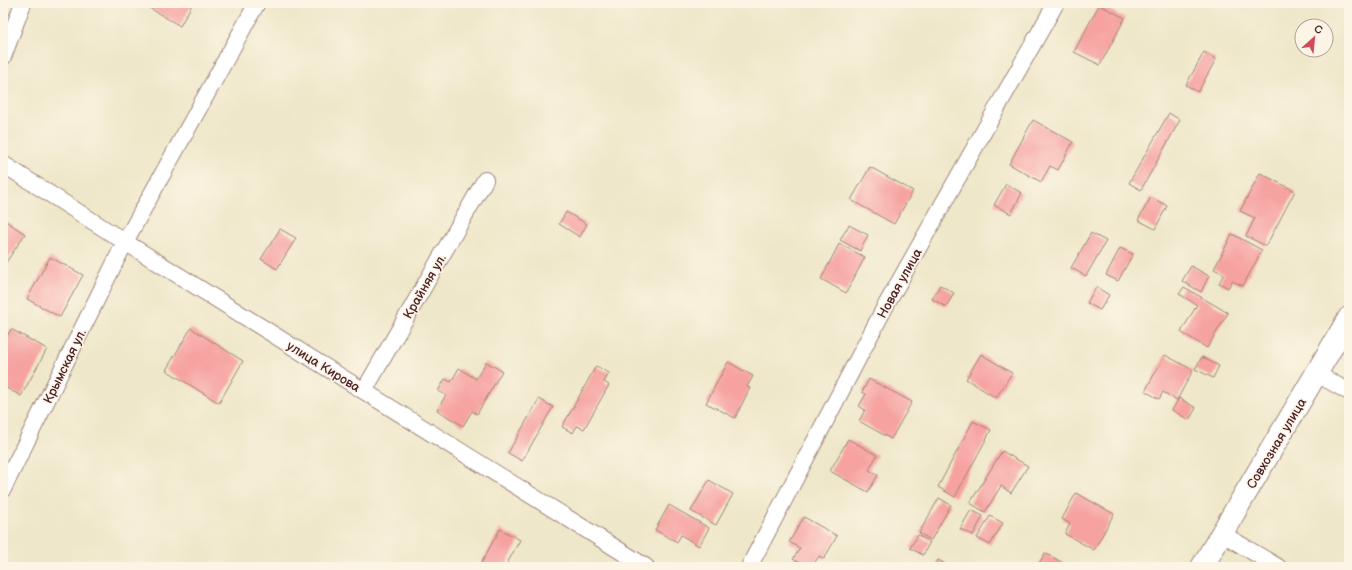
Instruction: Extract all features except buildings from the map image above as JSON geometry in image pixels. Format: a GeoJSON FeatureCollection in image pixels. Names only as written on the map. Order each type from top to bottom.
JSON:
{"type":"FeatureCollection","features":[{"type":"Feature","properties":{"kind":"main road","name":"Совхозная улица"},"geometry":{"type":"LineString","coordinates":[[1202,567],[1349,318]]}},
{"type":"Feature","properties":{"kind":"street"},"geometry":{"type":"LineString","coordinates":[[3,57],[23,3]]}},
{"type":"Feature","properties":{"kind":"street","name":"Крымская ул."},"geometry":{"type":"LineString","coordinates":[[3,489],[125,242],[257,3]]}},
{"type":"Feature","properties":{"kind":"street","name":"Новая улица"},"geometry":{"type":"LineString","coordinates":[[749,567],[885,307],[1056,3]]}},
{"type":"Feature","properties":{"kind":"street","name":"улица Кирова"},"geometry":{"type":"LineString","coordinates":[[3,164],[125,242],[646,567]]}},
{"type":"Feature","properties":{"kind":"street","name":"Крайняя ул."},"geometry":{"type":"LineString","coordinates":[[364,391],[485,180]]}},
{"type":"Feature","properties":{"kind":"street"},"geometry":{"type":"LineString","coordinates":[[1317,374],[1349,392]]}},
{"type":"Feature","properties":{"kind":"street"},"geometry":{"type":"LineString","coordinates":[[1222,533],[1278,567]]}}]}
